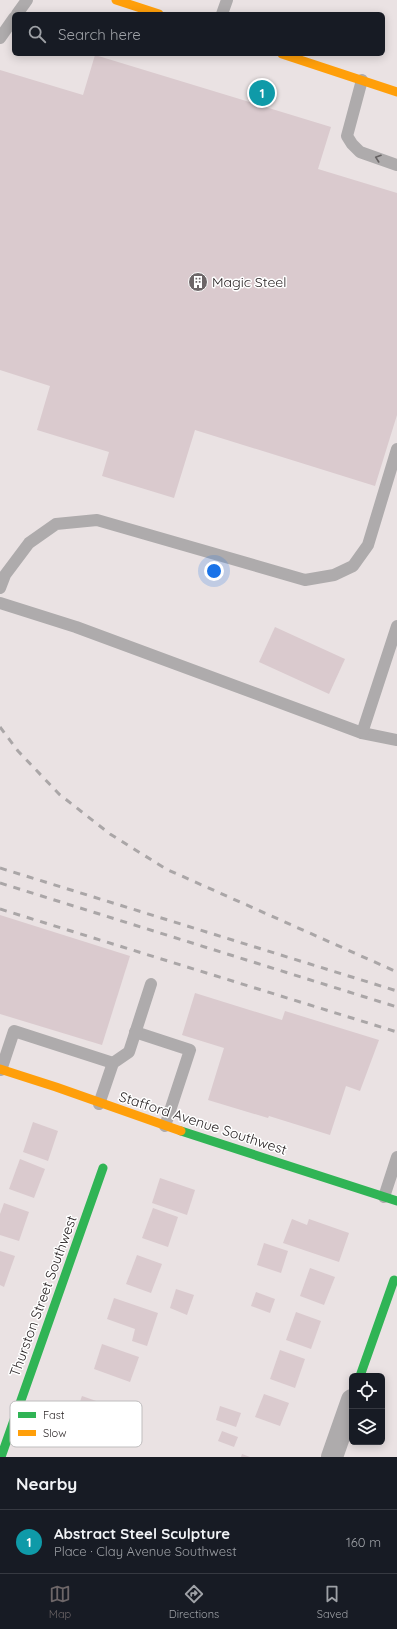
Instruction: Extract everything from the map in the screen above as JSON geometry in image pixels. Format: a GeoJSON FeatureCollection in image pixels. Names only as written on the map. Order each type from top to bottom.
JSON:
{"type":"FeatureCollection","features":[{"type":"Feature","properties":{"kind":"street"},"geometry":{"type":"LineString","coordinates":[[116,0],[153,12]]}},
{"type":"Feature","properties":{"kind":"street"},"geometry":{"type":"LineString","coordinates":[[288,56],[397,92]]}},
{"type":"Feature","properties":{"kind":"street","name":"Stafford Avenue Southwest"},"geometry":{"type":"LineString","coordinates":[[0,1069],[56,1087],[99,1104],[165,1126],[397,1201]]}},
{"type":"Feature","properties":{"kind":"street","name":"Thurston Street Southwest"},"geometry":{"type":"LineString","coordinates":[[20,1401],[103,1168]]}},
{"type":"Feature","properties":{"kind":"street"},"geometry":{"type":"LineString","coordinates":[[361,1373],[394,1280]]}},
{"type":"Feature","properties":{"kind":"street"},"geometry":{"type":"LineString","coordinates":[[332,1457],[349,1409]]}},
{"type":"Feature","properties":{"kind":"street","name":"Thurston Street Southwest"},"geometry":{"type":"LineString","coordinates":[[0,1457],[10,1429]]}},
{"type":"Feature","properties":{"kind":"lane"},"geometry":{"type":"LineString","coordinates":[[18,12],[27,0]]}},
{"type":"Feature","properties":{"kind":"lane"},"geometry":{"type":"LineString","coordinates":[[223,12],[227,0]]}},
{"type":"Feature","properties":{"kind":"lane"},"geometry":{"type":"LineString","coordinates":[[0,38],[12,21]]}},
{"type":"Feature","properties":{"kind":"lane"},"geometry":{"type":"LineString","coordinates":[[362,80],[347,136],[360,152],[397,165]]}},
{"type":"Feature","properties":{"kind":"lane"},"geometry":{"type":"LineString","coordinates":[[0,588],[5,575],[29,543],[45,531],[56,524],[97,520],[305,580],[334,575],[353,566],[368,545],[397,449]]}},
{"type":"Feature","properties":{"kind":"lane"},"geometry":{"type":"LineString","coordinates":[[0,603],[76,627],[362,733],[397,740]]}},
{"type":"Feature","properties":{"kind":"lane"},"geometry":{"type":"LineString","coordinates":[[362,733],[397,626]]}},
{"type":"Feature","properties":{"kind":"lane"},"geometry":{"type":"LineString","coordinates":[[99,1104],[113,1063],[129,1052],[150,984]]}},
{"type":"Feature","properties":{"kind":"lane"},"geometry":{"type":"LineString","coordinates":[[0,1069],[14,1031],[113,1063]]}},
{"type":"Feature","properties":{"kind":"lane"},"geometry":{"type":"LineString","coordinates":[[135,1032],[190,1050],[165,1126]]}},
{"type":"Feature","properties":{"kind":"lane"},"geometry":{"type":"LineString","coordinates":[[384,1197],[397,1157]]}},
{"type":"Feature","properties":{"kind":"building","name":"Magic Steel"},"geometry":{"type":"Polygon","coordinates":[[[95,56],[98,56],[331,127],[318,169],[397,193],[397,415],[375,486],[195,430],[174,498],[102,476],[109,452],[37,430],[50,386],[0,370],[0,70],[83,95],[95,56]]]}},
{"type":"Feature","properties":{"kind":"building"},"geometry":{"type":"Polygon","coordinates":[[[275,627],[345,659],[329,694],[259,662],[275,627]]]}},
{"type":"Feature","properties":{"kind":"building"},"geometry":{"type":"Polygon","coordinates":[[[0,915],[130,956],[102,1045],[0,1014],[0,915]]]}},
{"type":"Feature","properties":{"kind":"building"},"geometry":{"type":"Polygon","coordinates":[[[195,993],[282,1020],[285,1011],[379,1040],[360,1091],[346,1086],[330,1135],[269,1116],[268,1118],[208,1100],[224,1048],[182,1035],[195,993]]]}},
{"type":"Feature","properties":{"kind":"building"},"geometry":{"type":"Polygon","coordinates":[[[33,1122],[58,1131],[48,1161],[23,1152],[33,1122]]]}},
{"type":"Feature","properties":{"kind":"building"},"geometry":{"type":"Polygon","coordinates":[[[20,1159],[45,1169],[34,1198],[9,1189],[20,1159]]]}},
{"type":"Feature","properties":{"kind":"building"},"geometry":{"type":"Polygon","coordinates":[[[160,1178],[195,1190],[187,1215],[152,1203],[160,1178]]]}},
{"type":"Feature","properties":{"kind":"building"},"geometry":{"type":"Polygon","coordinates":[[[4,1203],[29,1212],[19,1241],[0,1235],[0,1214],[4,1203]]]}},
{"type":"Feature","properties":{"kind":"building"},"geometry":{"type":"Polygon","coordinates":[[[153,1208],[178,1217],[168,1247],[142,1238],[153,1208]]]}},
{"type":"Feature","properties":{"kind":"building"},"geometry":{"type":"Polygon","coordinates":[[[292,1219],[307,1225],[309,1219],[349,1233],[339,1262],[283,1243],[292,1219]]]}},
{"type":"Feature","properties":{"kind":"building"},"geometry":{"type":"Polygon","coordinates":[[[264,1243],[288,1251],[281,1273],[257,1265],[264,1243]]]}},
{"type":"Feature","properties":{"kind":"building"},"geometry":{"type":"Polygon","coordinates":[[[0,1251],[15,1256],[4,1287],[0,1285],[0,1251]]]}},
{"type":"Feature","properties":{"kind":"building"},"geometry":{"type":"Polygon","coordinates":[[[137,1255],[162,1264],[151,1293],[126,1284],[137,1255]]]}},
{"type":"Feature","properties":{"kind":"building"},"geometry":{"type":"Polygon","coordinates":[[[310,1268],[335,1277],[324,1305],[300,1296],[310,1268]]]}},
{"type":"Feature","properties":{"kind":"building"},"geometry":{"type":"Polygon","coordinates":[[[176,1289],[194,1295],[187,1315],[170,1308],[176,1289]]]}},
{"type":"Feature","properties":{"kind":"building"},"geometry":{"type":"Polygon","coordinates":[[[256,1292],[275,1299],[270,1313],[251,1306],[256,1292]]]}},
{"type":"Feature","properties":{"kind":"building"},"geometry":{"type":"Polygon","coordinates":[[[114,1298],[158,1313],[147,1346],[132,1341],[135,1329],[107,1319],[114,1298]]]}},
{"type":"Feature","properties":{"kind":"building"},"geometry":{"type":"Polygon","coordinates":[[[296,1312],[321,1321],[311,1349],[286,1340],[296,1312]]]}},
{"type":"Feature","properties":{"kind":"building"},"geometry":{"type":"Polygon","coordinates":[[[102,1344],[139,1357],[130,1382],[94,1369],[102,1344]]]}},
{"type":"Feature","properties":{"kind":"building"},"geometry":{"type":"Polygon","coordinates":[[[280,1350],[305,1359],[295,1388],[270,1379],[280,1350]]]}},
{"type":"Feature","properties":{"kind":"building"},"geometry":{"type":"Polygon","coordinates":[[[264,1394],[289,1403],[280,1426],[255,1417],[264,1394]]]}},
{"type":"Feature","properties":{"kind":"building"},"geometry":{"type":"Polygon","coordinates":[[[82,1396],[96,1401],[80,1401],[82,1396]]]}},
{"type":"Feature","properties":{"kind":"building"},"geometry":{"type":"Polygon","coordinates":[[[220,1406],[241,1413],[236,1427],[216,1420],[220,1406]]]}},
{"type":"Feature","properties":{"kind":"building"},"geometry":{"type":"Polygon","coordinates":[[[222,1431],[238,1437],[234,1447],[218,1441],[222,1431]]]}},
{"type":"Feature","properties":{"kind":"building"},"geometry":{"type":"Polygon","coordinates":[[[242,1454],[250,1457],[241,1457],[242,1454]]]}},
{"type":"Feature","properties":{"kind":"railway"},"geometry":{"type":"LineString","coordinates":[[0,727],[18,751],[59,794],[110,834],[166,869],[397,972]]}},
{"type":"Feature","properties":{"kind":"railway"},"geometry":{"type":"LineString","coordinates":[[0,868],[397,991]]}},
{"type":"Feature","properties":{"kind":"railway"},"geometry":{"type":"LineString","coordinates":[[0,883],[397,1007]]}},
{"type":"Feature","properties":{"kind":"railway"},"geometry":{"type":"LineString","coordinates":[[0,909],[397,1032]]}},
{"type":"Feature","properties":{"kind":"traffic: fast"},"geometry":{"type":"LineString","coordinates":[[181,1131],[397,1201]]}},
{"type":"Feature","properties":{"kind":"traffic: fast"},"geometry":{"type":"LineString","coordinates":[[21,1401],[103,1168]]}},
{"type":"Feature","properties":{"kind":"traffic: fast"},"geometry":{"type":"LineString","coordinates":[[361,1373],[394,1280]]}},
{"type":"Feature","properties":{"kind":"traffic: fast"},"geometry":{"type":"LineString","coordinates":[[1,1457],[10,1432]]}},
{"type":"Feature","properties":{"kind":"traffic: slow"},"geometry":{"type":"LineString","coordinates":[[116,0],[153,12]]}},
{"type":"Feature","properties":{"kind":"traffic: slow"},"geometry":{"type":"LineString","coordinates":[[288,56],[397,92]]}},
{"type":"Feature","properties":{"kind":"traffic: slow"},"geometry":{"type":"LineString","coordinates":[[0,1069],[181,1131]]}},
{"type":"Feature","properties":{"kind":"place","name":"Abstract Steel Sculpture"},"geometry":{"type":"Point","coordinates":[262,93]}},
{"type":"Feature","properties":{"kind":"place","name":"Magic Steel"},"geometry":{"type":"Point","coordinates":[198,282]}}]}
